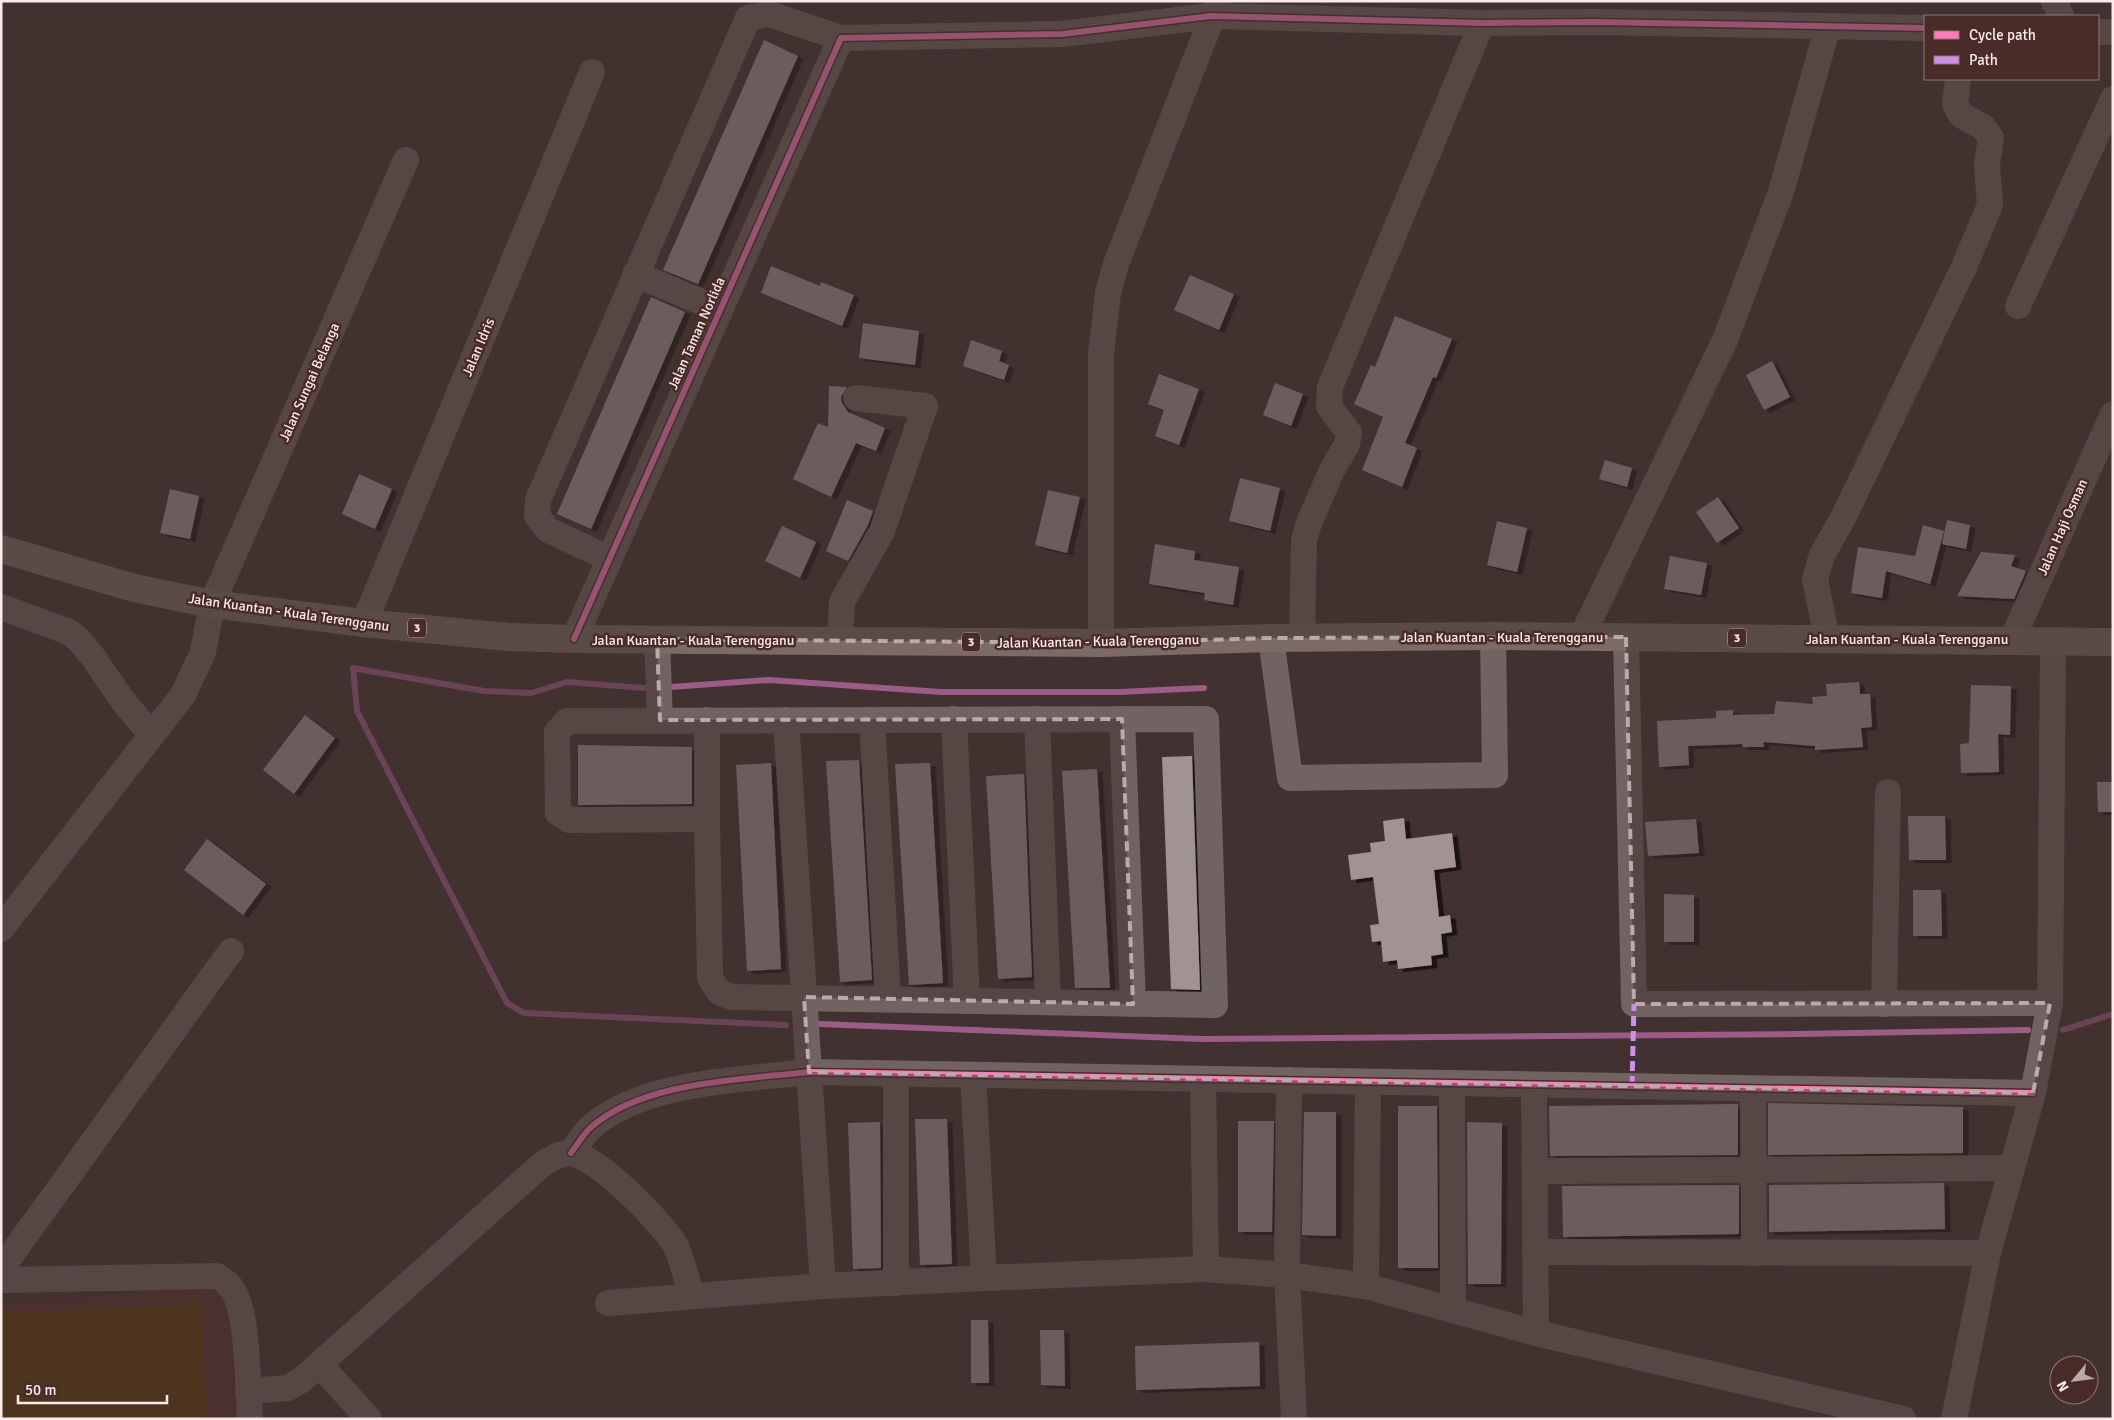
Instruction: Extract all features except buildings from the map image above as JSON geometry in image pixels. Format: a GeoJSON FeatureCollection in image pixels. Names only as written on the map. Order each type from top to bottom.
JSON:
{"type":"FeatureCollection","features":[{"type":"Feature","properties":{"kind":"highway","name":"Jalan Kuantan - Kuala Terengganu"},"geometry":{"type":"LineString","coordinates":[[1,549],[134,588],[212,604],[364,623],[508,636],[574,639],[1101,643],[1271,638],[1582,636],[2113,642]]}},
{"type":"Feature","properties":{"kind":"street"},"geometry":{"type":"LineString","coordinates":[[2054,1],[2061,15]]}},
{"type":"Feature","properties":{"kind":"street"},"geometry":{"type":"LineString","coordinates":[[1101,643],[1101,360],[1108,293],[1116,264],[1214,9]]}},
{"type":"Feature","properties":{"kind":"street"},"geometry":{"type":"LineString","coordinates":[[610,559],[548,530],[537,516],[538,500],[748,18],[769,14],[841,38],[1062,34],[1214,9],[1482,23],[1592,12],[1828,26],[1924,28]]}},
{"type":"Feature","properties":{"kind":"street"},"geometry":{"type":"LineString","coordinates":[[1302,638],[1304,540],[1309,523],[1331,472],[1347,444],[1349,433],[1329,406],[1330,386],[1482,23]]}},
{"type":"Feature","properties":{"kind":"street"},"geometry":{"type":"LineString","coordinates":[[1582,636],[1725,340],[1781,192],[1828,26]]}},
{"type":"Feature","properties":{"kind":"street"},"geometry":{"type":"LineString","coordinates":[[2099,32],[2113,32]]}},
{"type":"Feature","properties":{"kind":"street","name":"Jalan Taman Norlida"},"geometry":{"type":"LineString","coordinates":[[574,639],[841,38]]}},
{"type":"Feature","properties":{"kind":"street","name":"Jalan Idris"},"geometry":{"type":"LineString","coordinates":[[364,623],[592,72]]}},
{"type":"Feature","properties":{"kind":"street"},"geometry":{"type":"LineString","coordinates":[[1827,639],[1816,579],[1822,554],[1843,518],[1959,276],[1990,205],[1987,164],[1991,138],[1983,127],[1961,114],[1955,104],[1958,80]]}},
{"type":"Feature","properties":{"kind":"street"},"geometry":{"type":"LineString","coordinates":[[2018,306],[2113,99]]}},
{"type":"Feature","properties":{"kind":"street","name":"Jalan Sungai Belanga"},"geometry":{"type":"LineString","coordinates":[[1,929],[183,695],[203,652],[212,604],[406,160]]}},
{"type":"Feature","properties":{"kind":"street"},"geometry":{"type":"LineString","coordinates":[[635,274],[720,310]]}},
{"type":"Feature","properties":{"kind":"street"},"geometry":{"type":"LineString","coordinates":[[840,641],[842,602],[882,531],[925,406],[856,398]]}},
{"type":"Feature","properties":{"kind":"street","name":"Jalan Haji Osman"},"geometry":{"type":"LineString","coordinates":[[2012,640],[2113,414]]}},
{"type":"Feature","properties":{"kind":"street"},"geometry":{"type":"LineString","coordinates":[[1,607],[68,632],[79,640],[123,701],[152,735]]}},
{"type":"Feature","properties":{"kind":"street"},"geometry":{"type":"LineString","coordinates":[[1271,638],[1290,778],[1495,775],[1492,636]]}},
{"type":"Feature","properties":{"kind":"street"},"geometry":{"type":"LineString","coordinates":[[1626,637],[1634,1004],[2050,1003]]}},
{"type":"Feature","properties":{"kind":"street"},"geometry":{"type":"LineString","coordinates":[[657,639],[660,720]]}},
{"type":"Feature","properties":{"kind":"street"},"geometry":{"type":"LineString","coordinates":[[1954,1419],[1988,1253],[2033,1093],[2050,1003],[2052,642]]}},
{"type":"Feature","properties":{"kind":"street"},"geometry":{"type":"LineString","coordinates":[[1037,719],[1048,1002]]}},
{"type":"Feature","properties":{"kind":"street"},"geometry":{"type":"LineString","coordinates":[[1122,719],[1133,1004]]}},
{"type":"Feature","properties":{"kind":"street"},"geometry":{"type":"LineString","coordinates":[[707,720],[710,978],[719,992],[732,997],[1215,1006],[1206,719],[660,720],[567,721],[557,732],[558,813],[569,820],[707,819]]}},
{"type":"Feature","properties":{"kind":"street"},"geometry":{"type":"LineString","coordinates":[[786,720],[823,1286]]}},
{"type":"Feature","properties":{"kind":"street"},"geometry":{"type":"LineString","coordinates":[[872,720],[888,999]]}},
{"type":"Feature","properties":{"kind":"street"},"geometry":{"type":"LineString","coordinates":[[954,720],[967,1001]]}},
{"type":"Feature","properties":{"kind":"street"},"geometry":{"type":"LineString","coordinates":[[1884,1004],[1888,792]]}},
{"type":"Feature","properties":{"kind":"street"},"geometry":{"type":"LineString","coordinates":[[1,1270],[231,951]]}},
{"type":"Feature","properties":{"kind":"street"},"geometry":{"type":"LineString","coordinates":[[571,1153],[589,1129],[610,1114],[657,1093],[688,1085],[809,1072],[2033,1093]]}},
{"type":"Feature","properties":{"kind":"street"},"geometry":{"type":"LineString","coordinates":[[896,1074],[896,1283]]}},
{"type":"Feature","properties":{"kind":"street"},"geometry":{"type":"LineString","coordinates":[[973,1075],[984,1278]]}},
{"type":"Feature","properties":{"kind":"street"},"geometry":{"type":"LineString","coordinates":[[1204,1079],[1206,1269]]}},
{"type":"Feature","properties":{"kind":"street"},"geometry":{"type":"LineString","coordinates":[[1289,1080],[1287,1275],[1294,1419]]}},
{"type":"Feature","properties":{"kind":"street"},"geometry":{"type":"LineString","coordinates":[[1366,1286],[1368,1082]]}},
{"type":"Feature","properties":{"kind":"street"},"geometry":{"type":"LineString","coordinates":[[1452,1083],[1453,1310]]}},
{"type":"Feature","properties":{"kind":"street"},"geometry":{"type":"LineString","coordinates":[[1534,1085],[1536,1333]]}},
{"type":"Feature","properties":{"kind":"street"},"geometry":{"type":"LineString","coordinates":[[1753,1089],[1754,1253]]}},
{"type":"Feature","properties":{"kind":"street"},"geometry":{"type":"LineString","coordinates":[[248,1391],[288,1388],[303,1379],[541,1165],[561,1154],[571,1153],[594,1162],[654,1216],[675,1245],[692,1296]]}},
{"type":"Feature","properties":{"kind":"street"},"geometry":{"type":"LineString","coordinates":[[1534,1171],[2012,1168]]}},
{"type":"Feature","properties":{"kind":"street"},"geometry":{"type":"LineString","coordinates":[[1535,1252],[1988,1253]]}},
{"type":"Feature","properties":{"kind":"street"},"geometry":{"type":"LineString","coordinates":[[608,1304],[823,1286],[984,1278],[1206,1269],[1287,1275],[1366,1286],[1536,1333],[1903,1419]]}},
{"type":"Feature","properties":{"kind":"street"},"geometry":{"type":"LineString","coordinates":[[1,1280],[217,1276],[227,1282],[235,1292],[242,1310],[250,1419]]}},
{"type":"Feature","properties":{"kind":"street"},"geometry":{"type":"LineString","coordinates":[[320,1365],[369,1419]]}},
{"type":"Feature","properties":{"kind":"highlighted area"},"geometry":{"type":"Polygon","coordinates":[[[1626,637],[1634,1004],[2050,1003],[2033,1093],[809,1072],[804,997],[1133,1004],[1122,719],[660,720],[657,639],[1101,643],[1271,638],[1626,637]]]}},
{"type":"Feature","properties":{"kind":"shaded area"},"geometry":{"type":"Polygon","coordinates":[[[229,1288],[237,1419],[1,1419],[1,1302],[229,1288]]]}},
{"type":"Feature","properties":{"kind":"shaded area"},"geometry":{"type":"Polygon","coordinates":[[[201,1304],[207,1419],[1,1419],[1,1314],[201,1304]]]}},
{"type":"Feature","properties":{"kind":"waterway"},"geometry":{"type":"LineString","coordinates":[[644,688],[567,682],[531,693],[484,691],[353,668],[357,711],[507,1003],[524,1013],[786,1025]]}},
{"type":"Feature","properties":{"kind":"waterway"},"geometry":{"type":"LineString","coordinates":[[671,687],[769,680],[941,692],[1119,692],[1204,688]]}},
{"type":"Feature","properties":{"kind":"waterway"},"geometry":{"type":"LineString","coordinates":[[2063,1030],[2113,1014]]}},
{"type":"Feature","properties":{"kind":"waterway"},"geometry":{"type":"LineString","coordinates":[[820,1024],[1201,1039],[2028,1030]]}},
{"type":"Feature","properties":{"kind":"marked path"},"geometry":{"type":"LineString","coordinates":[[1632,1086],[1634,1004]]}},
{"type":"Feature","properties":{"kind":"cycle path"},"geometry":{"type":"LineString","coordinates":[[574,639],[841,38],[1062,34],[1211,16],[1482,23],[1594,22],[1924,28]]}},
{"type":"Feature","properties":{"kind":"cycle path"},"geometry":{"type":"LineString","coordinates":[[571,1153],[590,1128],[612,1112],[637,1101],[694,1085],[809,1072],[2033,1093]]}}]}
